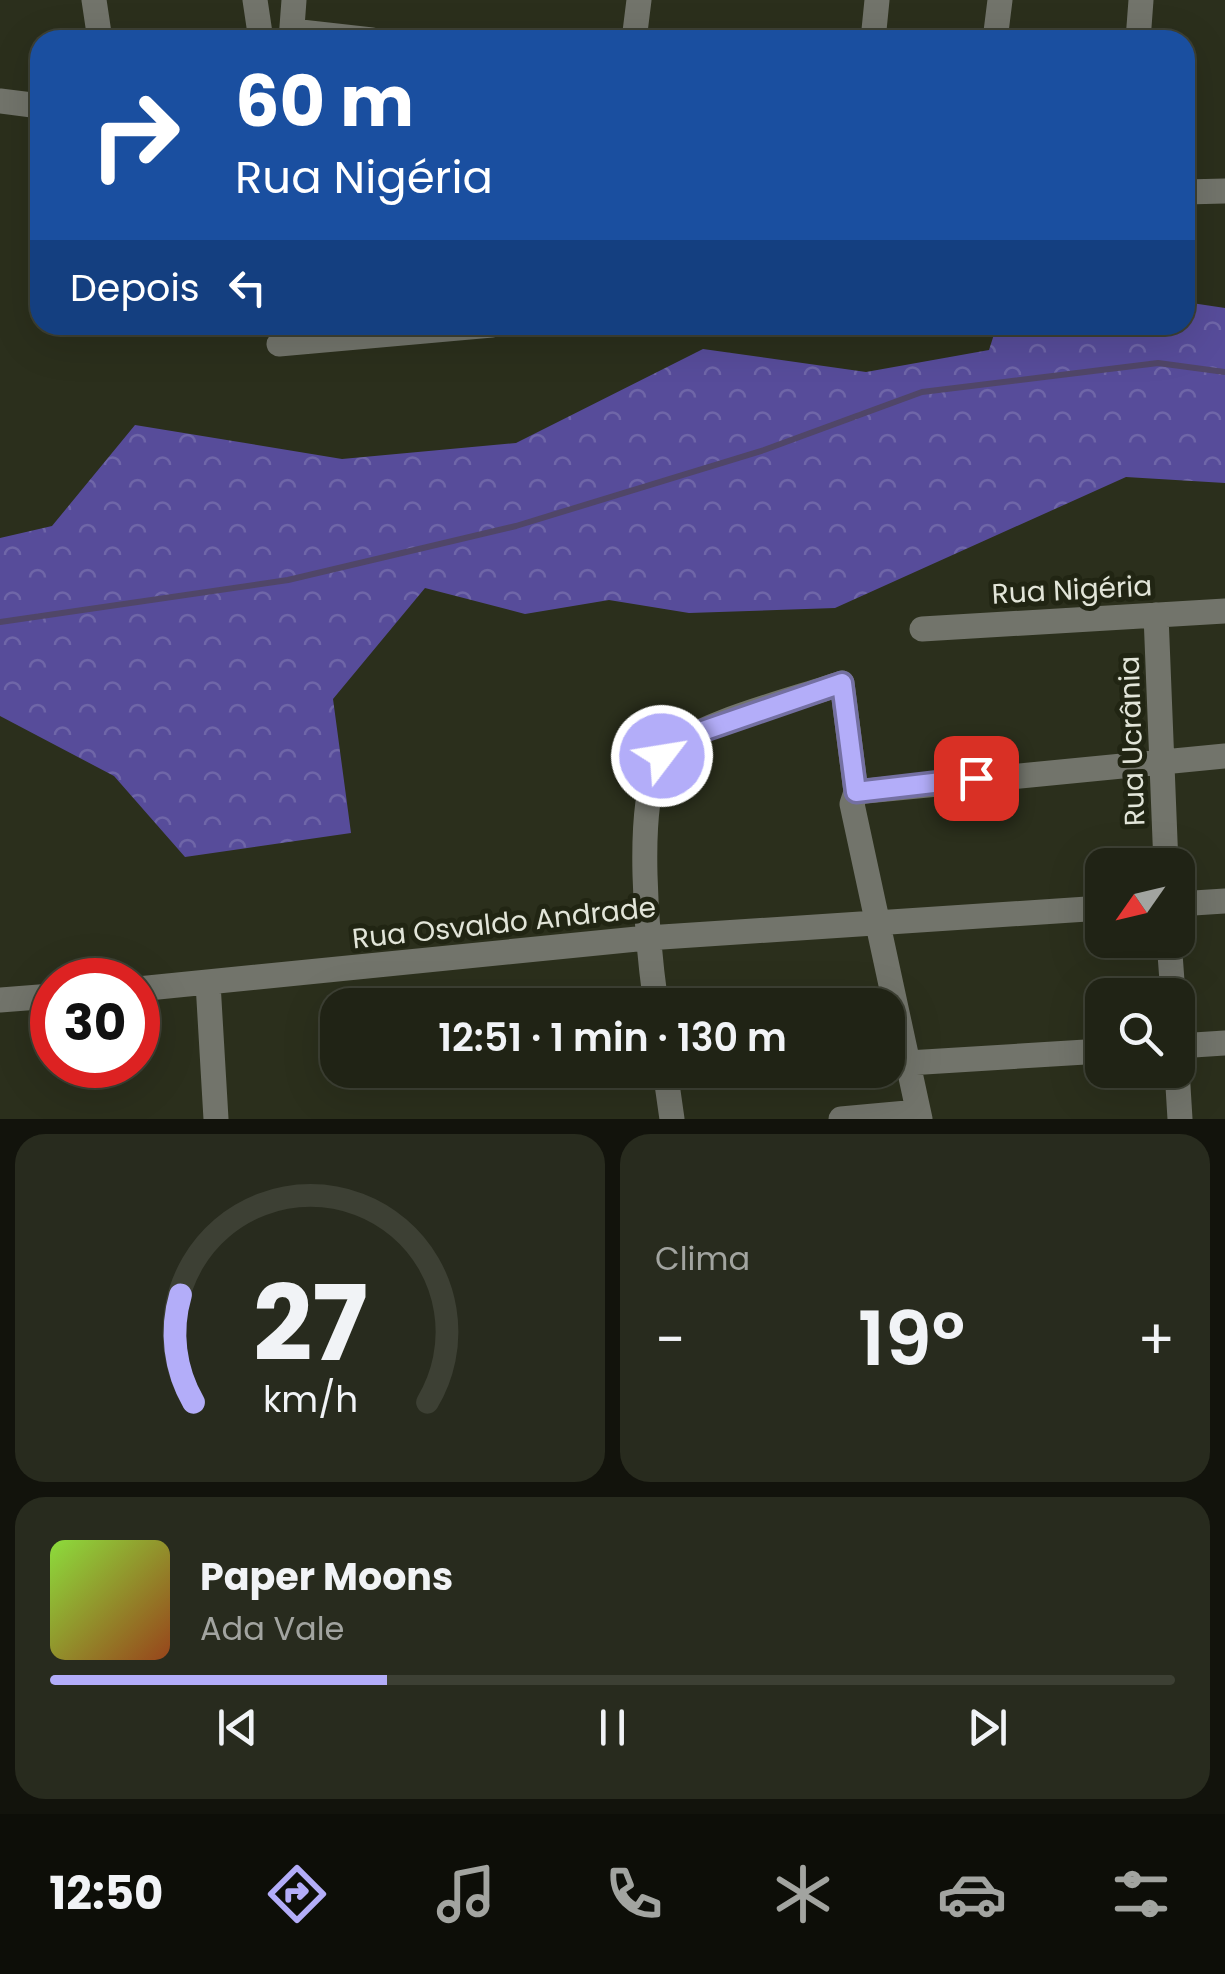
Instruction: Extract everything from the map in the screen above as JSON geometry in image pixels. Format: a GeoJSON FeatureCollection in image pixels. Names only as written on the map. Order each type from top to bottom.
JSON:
{"type":"FeatureCollection","features":[{"type":"Feature","properties":{"kind":"street"},"geometry":{"type":"LineString","coordinates":[[94,0],[98,30]]}},
{"type":"Feature","properties":{"kind":"street"},"geometry":{"type":"LineString","coordinates":[[255,0],[260,30]]}},
{"type":"Feature","properties":{"kind":"street"},"geometry":{"type":"LineString","coordinates":[[291,30],[294,0]]}},
{"type":"Feature","properties":{"kind":"street"},"geometry":{"type":"LineString","coordinates":[[636,30],[640,0]]}},
{"type":"Feature","properties":{"kind":"street"},"geometry":{"type":"LineString","coordinates":[[874,30],[877,0]]}},
{"type":"Feature","properties":{"kind":"street"},"geometry":{"type":"LineString","coordinates":[[996,30],[1000,0]]}},
{"type":"Feature","properties":{"kind":"street"},"geometry":{"type":"LineString","coordinates":[[1139,30],[1141,0]]}},
{"type":"Feature","properties":{"kind":"street"},"geometry":{"type":"LineString","coordinates":[[0,102],[30,105]]}},
{"type":"Feature","properties":{"kind":"street"},"geometry":{"type":"LineString","coordinates":[[1195,192],[1224,191]]}},
{"type":"Feature","properties":{"kind":"street"},"geometry":{"type":"LineString","coordinates":[[279,344],[380,335]]}},
{"type":"Feature","properties":{"kind":"street","name":"Rua Nigéria"},"geometry":{"type":"LineString","coordinates":[[922,629],[1225,612]]}},
{"type":"Feature","properties":{"kind":"street","name":"Rua Ucrânia"},"geometry":{"type":"LineString","coordinates":[[1156,614],[1166,848]]}},
{"type":"Feature","properties":{"kind":"street"},"geometry":{"type":"LineString","coordinates":[[654,988],[647,938],[647,796],[662,756],[688,736],[842,683],[854,798],[919,1116],[842,1119]]}},
{"type":"Feature","properties":{"kind":"street"},"geometry":{"type":"LineString","coordinates":[[854,798],[1225,756]]}},
{"type":"Feature","properties":{"kind":"street"},"geometry":{"type":"LineString","coordinates":[[1195,903],[1225,901]]}},
{"type":"Feature","properties":{"kind":"street","name":"Rua Osvaldo Andrade"},"geometry":{"type":"LineString","coordinates":[[160,987],[647,938],[1085,909]]}},
{"type":"Feature","properties":{"kind":"street"},"geometry":{"type":"LineString","coordinates":[[208,984],[216,1119]]}},
{"type":"Feature","properties":{"kind":"street"},"geometry":{"type":"LineString","coordinates":[[0,1000],[30,998]]}},
{"type":"Feature","properties":{"kind":"street"},"geometry":{"type":"LineString","coordinates":[[1195,1045],[1225,1043]]}},
{"type":"Feature","properties":{"kind":"street"},"geometry":{"type":"LineString","coordinates":[[908,1063],[1085,1052]]}},
{"type":"Feature","properties":{"kind":"street"},"geometry":{"type":"LineString","coordinates":[[668,1088],[672,1119]]}},
{"type":"Feature","properties":{"kind":"street"},"geometry":{"type":"LineString","coordinates":[[1178,1088],[1180,1119]]}},
{"type":"Feature","properties":{"kind":"green space"},"geometry":{"type":"Polygon","coordinates":[[[1195,304],[1225,308],[1225,483],[1126,477],[835,608],[689,613],[609,600],[525,614],[425,588],[333,699],[351,833],[185,857],[114,776],[0,716],[0,538],[52,526],[135,425],[342,459],[516,443],[703,349],[866,372],[989,350],[994,335],[1195,335],[1195,304]]]}},
{"type":"Feature","properties":{"kind":"waterway"},"geometry":{"type":"LineString","coordinates":[[0,622],[288,580],[516,526],[764,450],[922,392],[1158,363],[1225,372]]}},
{"type":"Feature","properties":{"kind":"route"},"geometry":{"type":"LineString","coordinates":[[662,756],[688,736],[842,683],[856,792],[864,788],[976,778]]}}]}
